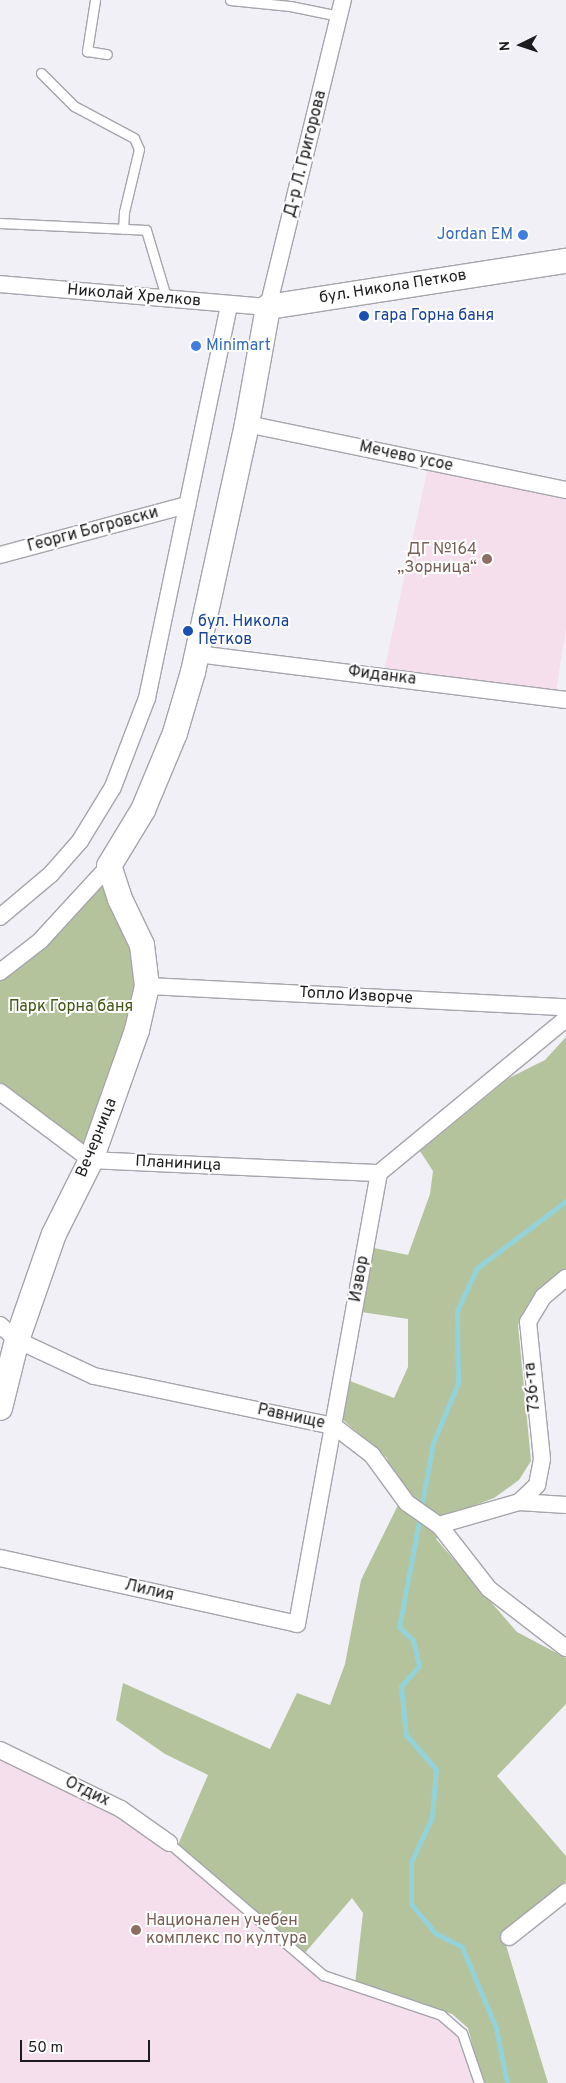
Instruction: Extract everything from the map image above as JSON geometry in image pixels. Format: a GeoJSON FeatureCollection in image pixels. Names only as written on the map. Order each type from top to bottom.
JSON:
{"type":"FeatureCollection","features":[{"type":"Feature","properties":{"kind":"street","name":"Д-р Л. Григорова"},"geometry":{"type":"LineString","coordinates":[[268,307],[343,0]]}},
{"type":"Feature","properties":{"kind":"street","name":"бул. Никола Петков"},"geometry":{"type":"LineString","coordinates":[[268,307],[559,264]]}},
{"type":"Feature","properties":{"kind":"street","name":"Николай Хрелков"},"geometry":{"type":"LineString","coordinates":[[0,284],[167,300],[268,307]]}},
{"type":"Feature","properties":{"kind":"street"},"geometry":{"type":"LineString","coordinates":[[0,916],[51,874],[80,841],[113,787],[147,698],[229,304]]}},
{"type":"Feature","properties":{"kind":"street"},"geometry":{"type":"LineString","coordinates":[[0,972],[40,941],[109,866],[143,810],[175,733],[197,654],[247,424],[268,307]]}},
{"type":"Feature","properties":{"kind":"street","name":"Мечево усое"},"geometry":{"type":"LineString","coordinates":[[247,424],[566,490]]}},
{"type":"Feature","properties":{"kind":"street","name":"Георги Богровски"},"geometry":{"type":"LineString","coordinates":[[0,555],[186,504]]}},
{"type":"Feature","properties":{"kind":"street","name":"Фиданка"},"geometry":{"type":"LineString","coordinates":[[197,654],[566,700]]}},
{"type":"Feature","properties":{"kind":"street","name":"Вечерница"},"geometry":{"type":"LineString","coordinates":[[0,1408],[9,1333],[54,1234],[91,1160],[138,1030],[147,986],[142,945],[120,899],[109,866]]}},
{"type":"Feature","properties":{"kind":"street","name":"Топло Изворче"},"geometry":{"type":"LineString","coordinates":[[147,986],[566,1007]]}},
{"type":"Feature","properties":{"kind":"street"},"geometry":{"type":"LineString","coordinates":[[379,1173],[566,1019]]}},
{"type":"Feature","properties":{"kind":"street"},"geometry":{"type":"LineString","coordinates":[[0,1092],[91,1160]]}},
{"type":"Feature","properties":{"kind":"street","name":"Планиница"},"geometry":{"type":"LineString","coordinates":[[91,1160],[379,1173]]}},
{"type":"Feature","properties":{"kind":"street","name":"Извор"},"geometry":{"type":"LineString","coordinates":[[298,1624],[379,1173]]}},
{"type":"Feature","properties":{"kind":"street","name":"736-та"},"geometry":{"type":"LineString","coordinates":[[520,1502],[537,1485],[542,1459],[528,1322],[543,1297],[566,1278]]}},
{"type":"Feature","properties":{"kind":"street","name":"Равнище"},"geometry":{"type":"LineString","coordinates":[[9,1333],[94,1376],[334,1426],[372,1455],[406,1503],[439,1526],[489,1589],[566,1648]]}},
{"type":"Feature","properties":{"kind":"street"},"geometry":{"type":"LineString","coordinates":[[439,1526],[520,1502],[566,1505]]}},
{"type":"Feature","properties":{"kind":"street","name":"Лилия"},"geometry":{"type":"LineString","coordinates":[[0,1558],[298,1624]]}},
{"type":"Feature","properties":{"kind":"street","name":"Отдих"},"geometry":{"type":"LineString","coordinates":[[0,1750],[121,1809],[169,1843]]}},
{"type":"Feature","properties":{"kind":"street"},"geometry":{"type":"LineString","coordinates":[[509,1937],[566,1892]]}},
{"type":"Feature","properties":{"kind":"lane"},"geometry":{"type":"LineString","coordinates":[[95,0],[87,51],[106,54]]}},
{"type":"Feature","properties":{"kind":"lane"},"geometry":{"type":"LineString","coordinates":[[230,0],[290,6],[339,16]]}},
{"type":"Feature","properties":{"kind":"lane"},"geometry":{"type":"LineString","coordinates":[[41,73],[74,106],[134,138],[140,149],[123,229]]}},
{"type":"Feature","properties":{"kind":"lane"},"geometry":{"type":"LineString","coordinates":[[0,223],[146,230],[167,300]]}},
{"type":"Feature","properties":{"kind":"lane"},"geometry":{"type":"LineString","coordinates":[[169,1843],[323,1975],[441,2015],[462,2033],[479,2083]]}},
{"type":"Feature","properties":{"kind":"shaded area","name":"ДГ №164 „Зорница“"},"geometry":{"type":"Polygon","coordinates":[[[429,462],[566,490],[566,628],[555,699],[383,676],[429,462]]]}},
{"type":"Feature","properties":{"kind":"shaded area","name":"Национален учебен комплекс по култура"},"geometry":{"type":"Polygon","coordinates":[[[0,1752],[121,1809],[323,1975],[441,2015],[462,2033],[479,2083],[0,2083],[0,1752]]]}},
{"type":"Feature","properties":{"kind":"green space","name":"Парк Горна баня"},"geometry":{"type":"Polygon","coordinates":[[[109,866],[147,986],[91,1160],[0,1092],[0,972],[109,866]]]}},
{"type":"Feature","properties":{"kind":"green space"},"geometry":{"type":"Polygon","coordinates":[[[566,1037],[566,1268],[529,1302],[518,1325],[531,1461],[519,1480],[494,1498],[450,1515],[436,1539],[517,1632],[566,1658],[566,1704],[497,1776],[566,1856],[566,1881],[502,1932],[548,2083],[482,2083],[468,2028],[452,2014],[355,1984],[363,1913],[352,1898],[304,1954],[229,1887],[177,1847],[208,1775],[165,1754],[116,1720],[123,1683],[270,1749],[297,1693],[330,1705],[345,1664],[361,1580],[398,1505],[387,1458],[343,1420],[350,1381],[394,1398],[408,1367],[408,1319],[361,1312],[374,1248],[408,1255],[430,1194],[433,1171],[420,1151],[509,1078],[545,1060],[566,1037]]]}},
{"type":"Feature","properties":{"kind":"waterway"},"geometry":{"type":"LineString","coordinates":[[421,1508],[433,1443],[458,1383],[457,1311],[477,1268],[566,1201]]}},
{"type":"Feature","properties":{"kind":"waterway"},"geometry":{"type":"LineString","coordinates":[[420,1516],[399,1627],[413,1640],[419,1666],[401,1686],[406,1735],[436,1769],[432,1817],[411,1862],[411,1904],[435,1933],[462,1947],[496,2028],[507,2083]]}},
{"type":"Feature","properties":{"kind":"place","name":"Jordan EM"},"geometry":{"type":"Point","coordinates":[523,235]}},
{"type":"Feature","properties":{"kind":"place","name":"гара Горна баня"},"geometry":{"type":"Point","coordinates":[364,316]}},
{"type":"Feature","properties":{"kind":"place","name":"Minimart"},"geometry":{"type":"Point","coordinates":[196,346]}},
{"type":"Feature","properties":{"kind":"place","name":"ДГ №164 „Зорница“"},"geometry":{"type":"Point","coordinates":[487,559]}},
{"type":"Feature","properties":{"kind":"place","name":"бул. Никола Петков"},"geometry":{"type":"Point","coordinates":[188,631]}},
{"type":"Feature","properties":{"kind":"place","name":"Национален учебен комплекс по култура"},"geometry":{"type":"Point","coordinates":[136,1930]}}]}
